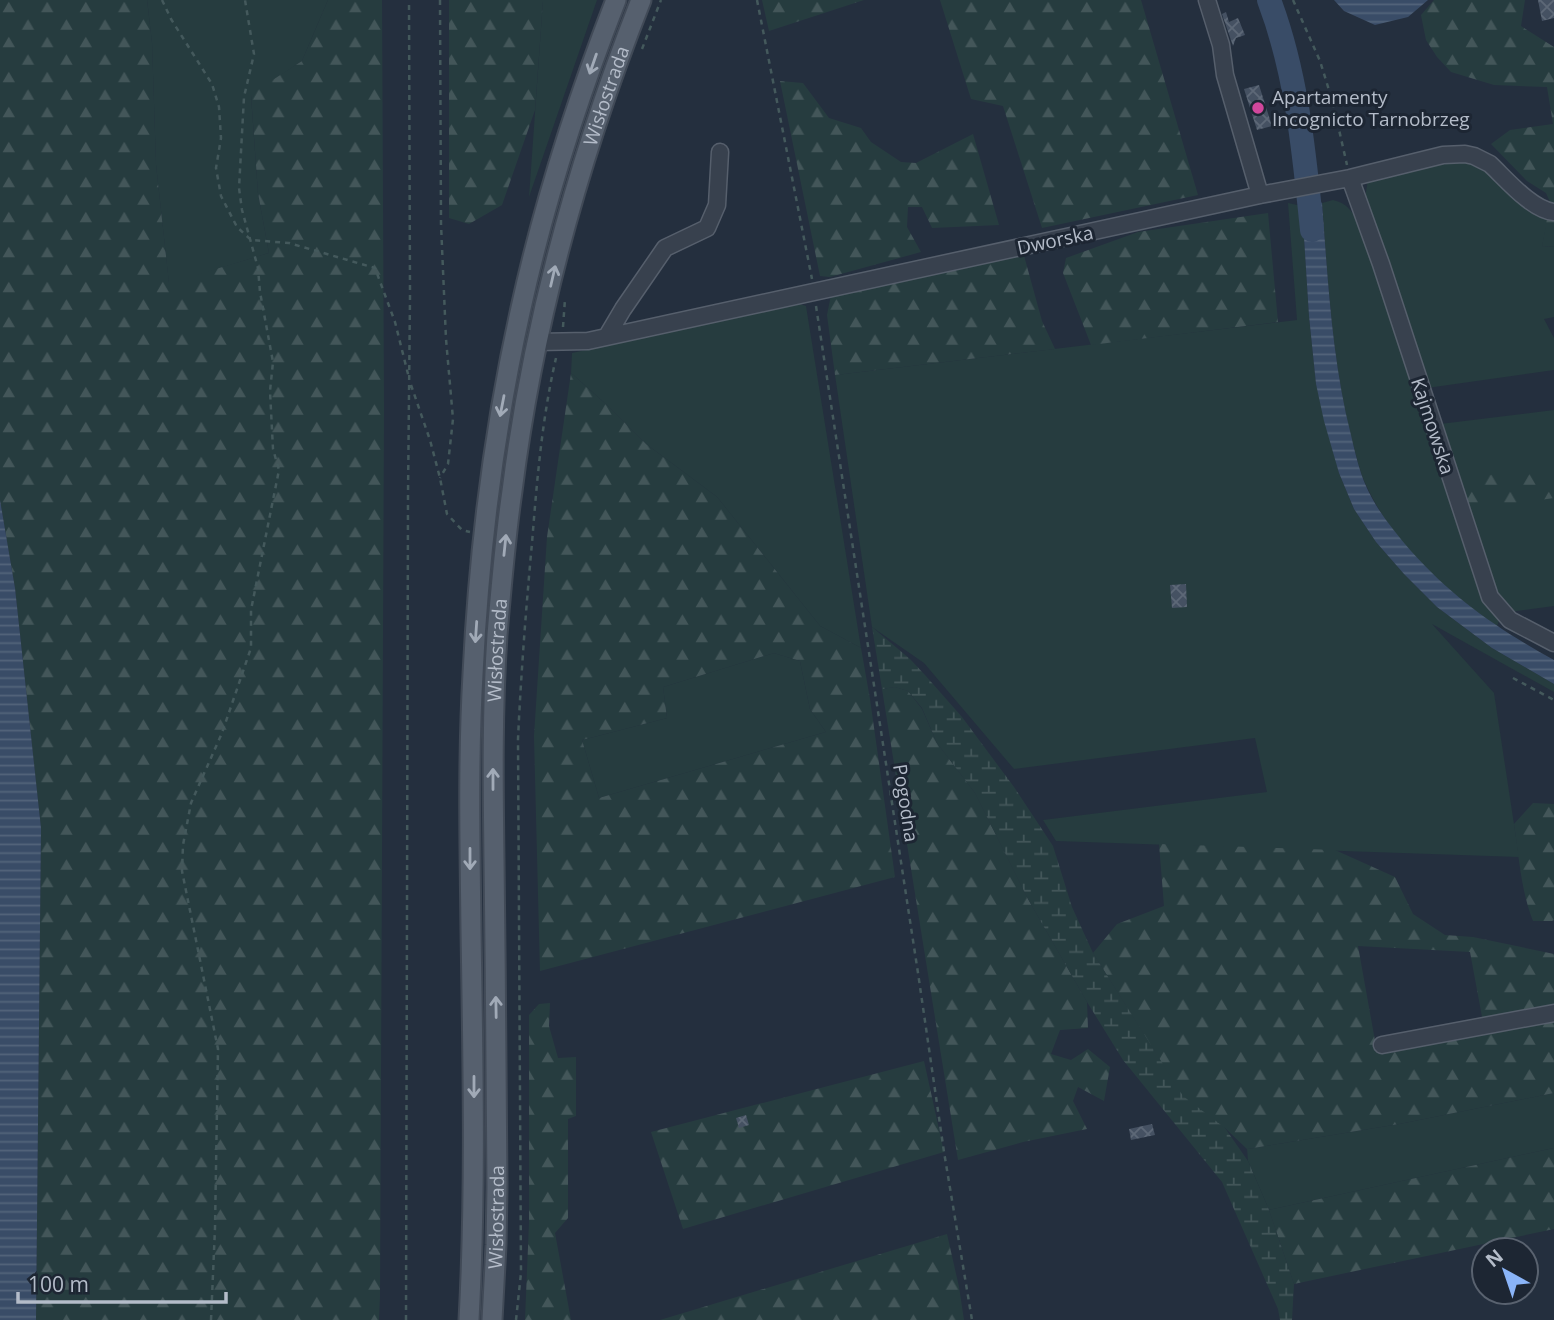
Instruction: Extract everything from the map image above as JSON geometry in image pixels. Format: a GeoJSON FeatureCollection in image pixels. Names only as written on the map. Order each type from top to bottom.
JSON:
{"type":"FeatureCollection","features":[{"type":"Feature","properties":{"kind":"main road","name":"Wisłostrada"},"geometry":{"type":"LineString","coordinates":[[469,1320],[474,1201],[470,774],[472,677],[483,534],[499,422],[521,309],[542,223],[568,134],[617,0]]}},
{"type":"Feature","properties":{"kind":"main road","name":"Wisłostrada"},"geometry":{"type":"LineString","coordinates":[[492,1320],[497,1187],[493,785],[497,638],[512,489],[537,342],[563,234],[584,160],[641,0]]}},
{"type":"Feature","properties":{"kind":"main road"},"geometry":{"type":"LineString","coordinates":[[515,339],[537,342]]}},
{"type":"Feature","properties":{"kind":"street"},"geometry":{"type":"LineString","coordinates":[[1207,0],[1221,45],[1225,75],[1260,195]]}},
{"type":"Feature","properties":{"kind":"street"},"geometry":{"type":"LineString","coordinates":[[607,337],[665,248],[707,228],[717,205],[720,152]]}},
{"type":"Feature","properties":{"kind":"street","name":"Dworska"},"geometry":{"type":"LineString","coordinates":[[537,342],[588,341],[1260,195],[1350,178],[1443,155],[1465,154],[1490,164],[1530,202],[1541,209],[1554,212]]}},
{"type":"Feature","properties":{"kind":"street","name":"Kajmowska"},"geometry":{"type":"LineString","coordinates":[[1350,178],[1381,264],[1490,597],[1510,620],[1554,643]]}},
{"type":"Feature","properties":{"kind":"street"},"geometry":{"type":"LineString","coordinates":[[1382,1045],[1554,1013]]}},
{"type":"Feature","properties":{"kind":"path"},"geometry":{"type":"LineString","coordinates":[[162,0],[212,84],[219,107],[222,138],[216,168],[221,196],[237,227],[251,240],[289,243],[375,268],[395,322],[410,382],[430,440],[446,514],[462,530],[483,534]]}},
{"type":"Feature","properties":{"kind":"path"},"geometry":{"type":"LineString","coordinates":[[212,1320],[218,1049],[182,871],[183,845],[191,803],[222,733],[251,648],[251,610],[279,471],[273,449],[271,414],[273,362],[258,268],[242,211],[239,188],[244,97],[254,54],[245,0]]}},
{"type":"Feature","properties":{"kind":"path"},"geometry":{"type":"LineString","coordinates":[[406,1320],[410,0]]}},
{"type":"Feature","properties":{"kind":"path"},"geometry":{"type":"LineString","coordinates":[[440,0],[441,224],[453,419],[448,464],[440,478]]}},
{"type":"Feature","properties":{"kind":"path"},"geometry":{"type":"LineString","coordinates":[[642,49],[661,0]]}},
{"type":"Feature","properties":{"kind":"path","name":"Pogodna"},"geometry":{"type":"LineString","coordinates":[[758,0],[814,291],[944,1152],[972,1320]]}},
{"type":"Feature","properties":{"kind":"path"},"geometry":{"type":"LineString","coordinates":[[1293,0],[1320,61],[1334,103],[1350,178]]}},
{"type":"Feature","properties":{"kind":"path"},"geometry":{"type":"LineString","coordinates":[[516,1320],[521,1273],[518,739],[521,670],[537,476],[548,390],[563,326],[565,292]]}},
{"type":"Feature","properties":{"kind":"path"},"geometry":{"type":"LineString","coordinates":[[1513,678],[1554,700]]}},
{"type":"Feature","properties":{"kind":"green space"},"geometry":{"type":"Polygon","coordinates":[[[0,0],[147,0],[152,43],[156,165],[169,283],[269,253],[258,193],[251,94],[302,61],[328,0],[382,0],[384,408],[379,1320],[36,1320],[41,828],[15,588],[0,500],[0,0]]]}},
{"type":"Feature","properties":{"kind":"green space"},"geometry":{"type":"Polygon","coordinates":[[[147,0],[328,0],[302,61],[251,95],[258,193],[269,253],[169,284],[156,165],[152,43],[147,0]]]}},
{"type":"Feature","properties":{"kind":"green space"},"geometry":{"type":"Polygon","coordinates":[[[449,0],[543,0],[535,110],[502,205],[469,224],[449,218],[449,0]]]}},
{"type":"Feature","properties":{"kind":"green space"},"geometry":{"type":"Polygon","coordinates":[[[543,0],[597,0],[529,197],[543,0]]]}},
{"type":"Feature","properties":{"kind":"green space"},"geometry":{"type":"Polygon","coordinates":[[[762,0],[864,0],[769,31],[762,0]]]}},
{"type":"Feature","properties":{"kind":"green space"},"geometry":{"type":"Polygon","coordinates":[[[940,0],[1141,0],[1198,195],[1042,228],[1003,106],[971,99],[940,0]]]}},
{"type":"Feature","properties":{"kind":"green space"},"geometry":{"type":"Polygon","coordinates":[[[1434,0],[1525,0],[1521,26],[1554,47],[1554,246],[1542,247],[1550,202],[1546,193],[1527,181],[1491,144],[1510,130],[1553,124],[1547,87],[1494,85],[1451,72],[1426,40],[1421,15],[1434,0]]]}},
{"type":"Feature","properties":{"kind":"green space"},"geometry":{"type":"Polygon","coordinates":[[[780,81],[803,83],[829,118],[861,128],[871,142],[901,162],[916,163],[973,134],[999,225],[932,228],[922,207],[908,207],[907,227],[921,252],[830,277],[820,276],[780,81]]]}},
{"type":"Feature","properties":{"kind":"green space"},"geometry":{"type":"Polygon","coordinates":[[[1465,160],[1479,164],[1548,217],[1542,247],[1554,246],[1554,317],[1544,319],[1554,338],[1554,370],[1427,388],[1365,198],[1368,180],[1418,166],[1465,160]]]}},
{"type":"Feature","properties":{"kind":"green space"},"geometry":{"type":"Polygon","coordinates":[[[1333,200],[1349,209],[1359,224],[1500,618],[1497,626],[1459,598],[1406,547],[1378,508],[1362,475],[1339,379],[1332,320],[1322,203],[1333,200]]]}},
{"type":"Feature","properties":{"kind":"green space"},"geometry":{"type":"Polygon","coordinates":[[[1288,203],[1302,206],[1316,384],[1339,473],[1354,509],[1376,542],[1437,607],[1492,648],[1554,684],[1554,692],[1432,624],[1494,693],[1519,857],[1056,841],[1043,820],[1267,792],[1255,738],[1014,769],[924,663],[872,627],[835,375],[1297,320],[1288,203]]]}},
{"type":"Feature","properties":{"kind":"green space"},"geometry":{"type":"Polygon","coordinates":[[[1268,213],[1278,322],[1091,345],[1063,273],[1066,258],[1138,232],[1268,213]]]}},
{"type":"Feature","properties":{"kind":"green space"},"geometry":{"type":"Polygon","coordinates":[[[1023,252],[1042,321],[1055,349],[835,375],[827,315],[831,295],[1023,252]]]}},
{"type":"Feature","properties":{"kind":"green space"},"geometry":{"type":"Polygon","coordinates":[[[800,304],[806,306],[861,648],[820,626],[717,497],[646,444],[571,373],[572,353],[800,304]]]}},
{"type":"Feature","properties":{"kind":"green space"},"geometry":{"type":"Polygon","coordinates":[[[571,373],[646,444],[717,497],[820,626],[861,648],[895,877],[540,971],[534,736],[547,537],[571,373]],[[774,653],[663,687],[667,718],[582,740],[599,798],[826,732],[810,709],[800,661],[774,653]]]}},
{"type":"Feature","properties":{"kind":"green space"},"geometry":{"type":"Polygon","coordinates":[[[1554,410],[1554,606],[1510,612],[1499,599],[1491,581],[1440,424],[1554,410]]]}},
{"type":"Feature","properties":{"kind":"green space"},"geometry":{"type":"Polygon","coordinates":[[[1554,468],[1554,498],[1476,512],[1467,510],[1458,482],[1469,477],[1554,468]]]}},
{"type":"Feature","properties":{"kind":"green space"},"geometry":{"type":"Polygon","coordinates":[[[872,627],[925,675],[962,717],[1014,787],[1053,846],[1072,907],[1093,953],[1183,1096],[1225,1128],[1248,1161],[1269,1210],[1294,1284],[1292,1320],[1280,1320],[1278,1309],[1222,1182],[1123,1060],[1028,899],[975,793],[937,743],[922,708],[908,691],[895,687],[882,689],[872,627]]]}},
{"type":"Feature","properties":{"kind":"green space"},"geometry":{"type":"Polygon","coordinates":[[[774,653],[800,661],[810,709],[826,732],[599,798],[582,740],[667,718],[663,687],[774,653]]]}},
{"type":"Feature","properties":{"kind":"green space"},"geometry":{"type":"Polygon","coordinates":[[[895,687],[908,691],[922,709],[937,743],[975,793],[1028,899],[1087,1002],[1088,1028],[1060,1030],[1051,1054],[1071,1060],[1088,1049],[1110,1067],[1104,1101],[1078,1087],[1073,1101],[1087,1129],[1023,1142],[958,1160],[882,689],[895,687]]]}},
{"type":"Feature","properties":{"kind":"green space"},"geometry":{"type":"Polygon","coordinates":[[[1533,803],[1554,804],[1552,921],[1533,921],[1521,873],[1514,824],[1533,803]]]}},
{"type":"Feature","properties":{"kind":"green space"},"geometry":{"type":"Polygon","coordinates":[[[1159,844],[1335,850],[1395,877],[1413,914],[1445,935],[1473,937],[1554,954],[1554,1007],[1483,1022],[1470,952],[1358,946],[1377,1052],[1554,1019],[1554,1093],[1399,1124],[1247,1149],[1225,1128],[1183,1097],[1093,953],[1117,924],[1164,906],[1159,844]]]}},
{"type":"Feature","properties":{"kind":"green space"},"geometry":{"type":"Polygon","coordinates":[[[550,1003],[549,1026],[558,1058],[576,1057],[576,1116],[568,1119],[568,1218],[555,1233],[571,1320],[525,1320],[529,1223],[529,1015],[539,1004],[550,1003]]]}},
{"type":"Feature","properties":{"kind":"green space"},"geometry":{"type":"Polygon","coordinates":[[[924,1061],[944,1152],[683,1229],[651,1132],[924,1061]]]}},
{"type":"Feature","properties":{"kind":"green space"},"geometry":{"type":"Polygon","coordinates":[[[1554,1093],[1554,1148],[1269,1210],[1248,1161],[1247,1149],[1399,1124],[1554,1093]]]}},
{"type":"Feature","properties":{"kind":"green space"},"geometry":{"type":"Polygon","coordinates":[[[1554,1148],[1554,1229],[1521,1236],[1470,1236],[1470,1247],[1294,1284],[1269,1210],[1554,1148]]]}},
{"type":"Feature","properties":{"kind":"green space"},"geometry":{"type":"Polygon","coordinates":[[[947,1234],[964,1320],[660,1320],[947,1234]]]}},
{"type":"Feature","properties":{"kind":"water"},"geometry":{"type":"Polygon","coordinates":[[[1334,0],[1428,0],[1408,17],[1375,25],[1344,11],[1334,0]]]}},
{"type":"Feature","properties":{"kind":"water"},"geometry":{"type":"Polygon","coordinates":[[[1314,197],[1322,203],[1339,378],[1359,467],[1370,495],[1398,536],[1444,584],[1495,625],[1554,660],[1554,684],[1492,648],[1437,607],[1376,542],[1354,509],[1339,473],[1316,384],[1302,206],[1309,198],[1314,197]]]}},
{"type":"Feature","properties":{"kind":"water"},"geometry":{"type":"Polygon","coordinates":[[[0,500],[15,588],[41,828],[36,1320],[0,1320],[0,500]]]}},
{"type":"Feature","properties":{"kind":"building"},"geometry":{"type":"Polygon","coordinates":[[[1538,0],[1554,0],[1554,18],[1542,21],[1538,0]]]}},
{"type":"Feature","properties":{"kind":"building"},"geometry":{"type":"Polygon","coordinates":[[[1226,12],[1229,22],[1238,18],[1245,35],[1236,38],[1233,46],[1222,14],[1226,12]]]}},
{"type":"Feature","properties":{"kind":"building","name":"Apartamenty Incognicto Tarnobrzeg"},"geometry":{"type":"Polygon","coordinates":[[[1259,85],[1272,126],[1257,130],[1244,89],[1259,85]]]}},
{"type":"Feature","properties":{"kind":"building"},"geometry":{"type":"Polygon","coordinates":[[[1186,584],[1187,607],[1172,608],[1170,585],[1186,584]]]}},
{"type":"Feature","properties":{"kind":"building"},"geometry":{"type":"Polygon","coordinates":[[[746,1115],[749,1125],[739,1128],[736,1118],[746,1115]]]}},
{"type":"Feature","properties":{"kind":"building"},"geometry":{"type":"Polygon","coordinates":[[[1152,1124],[1155,1135],[1131,1140],[1129,1129],[1152,1124]]]}},
{"type":"Feature","properties":{"kind":"waterway"},"geometry":{"type":"LineString","coordinates":[[1269,0],[1293,85],[1312,230]]}},
{"type":"Feature","properties":{"kind":"place","name":"Apartamenty Incognicto Tarnobrzeg"},"geometry":{"type":"Point","coordinates":[1258,108]}}]}
